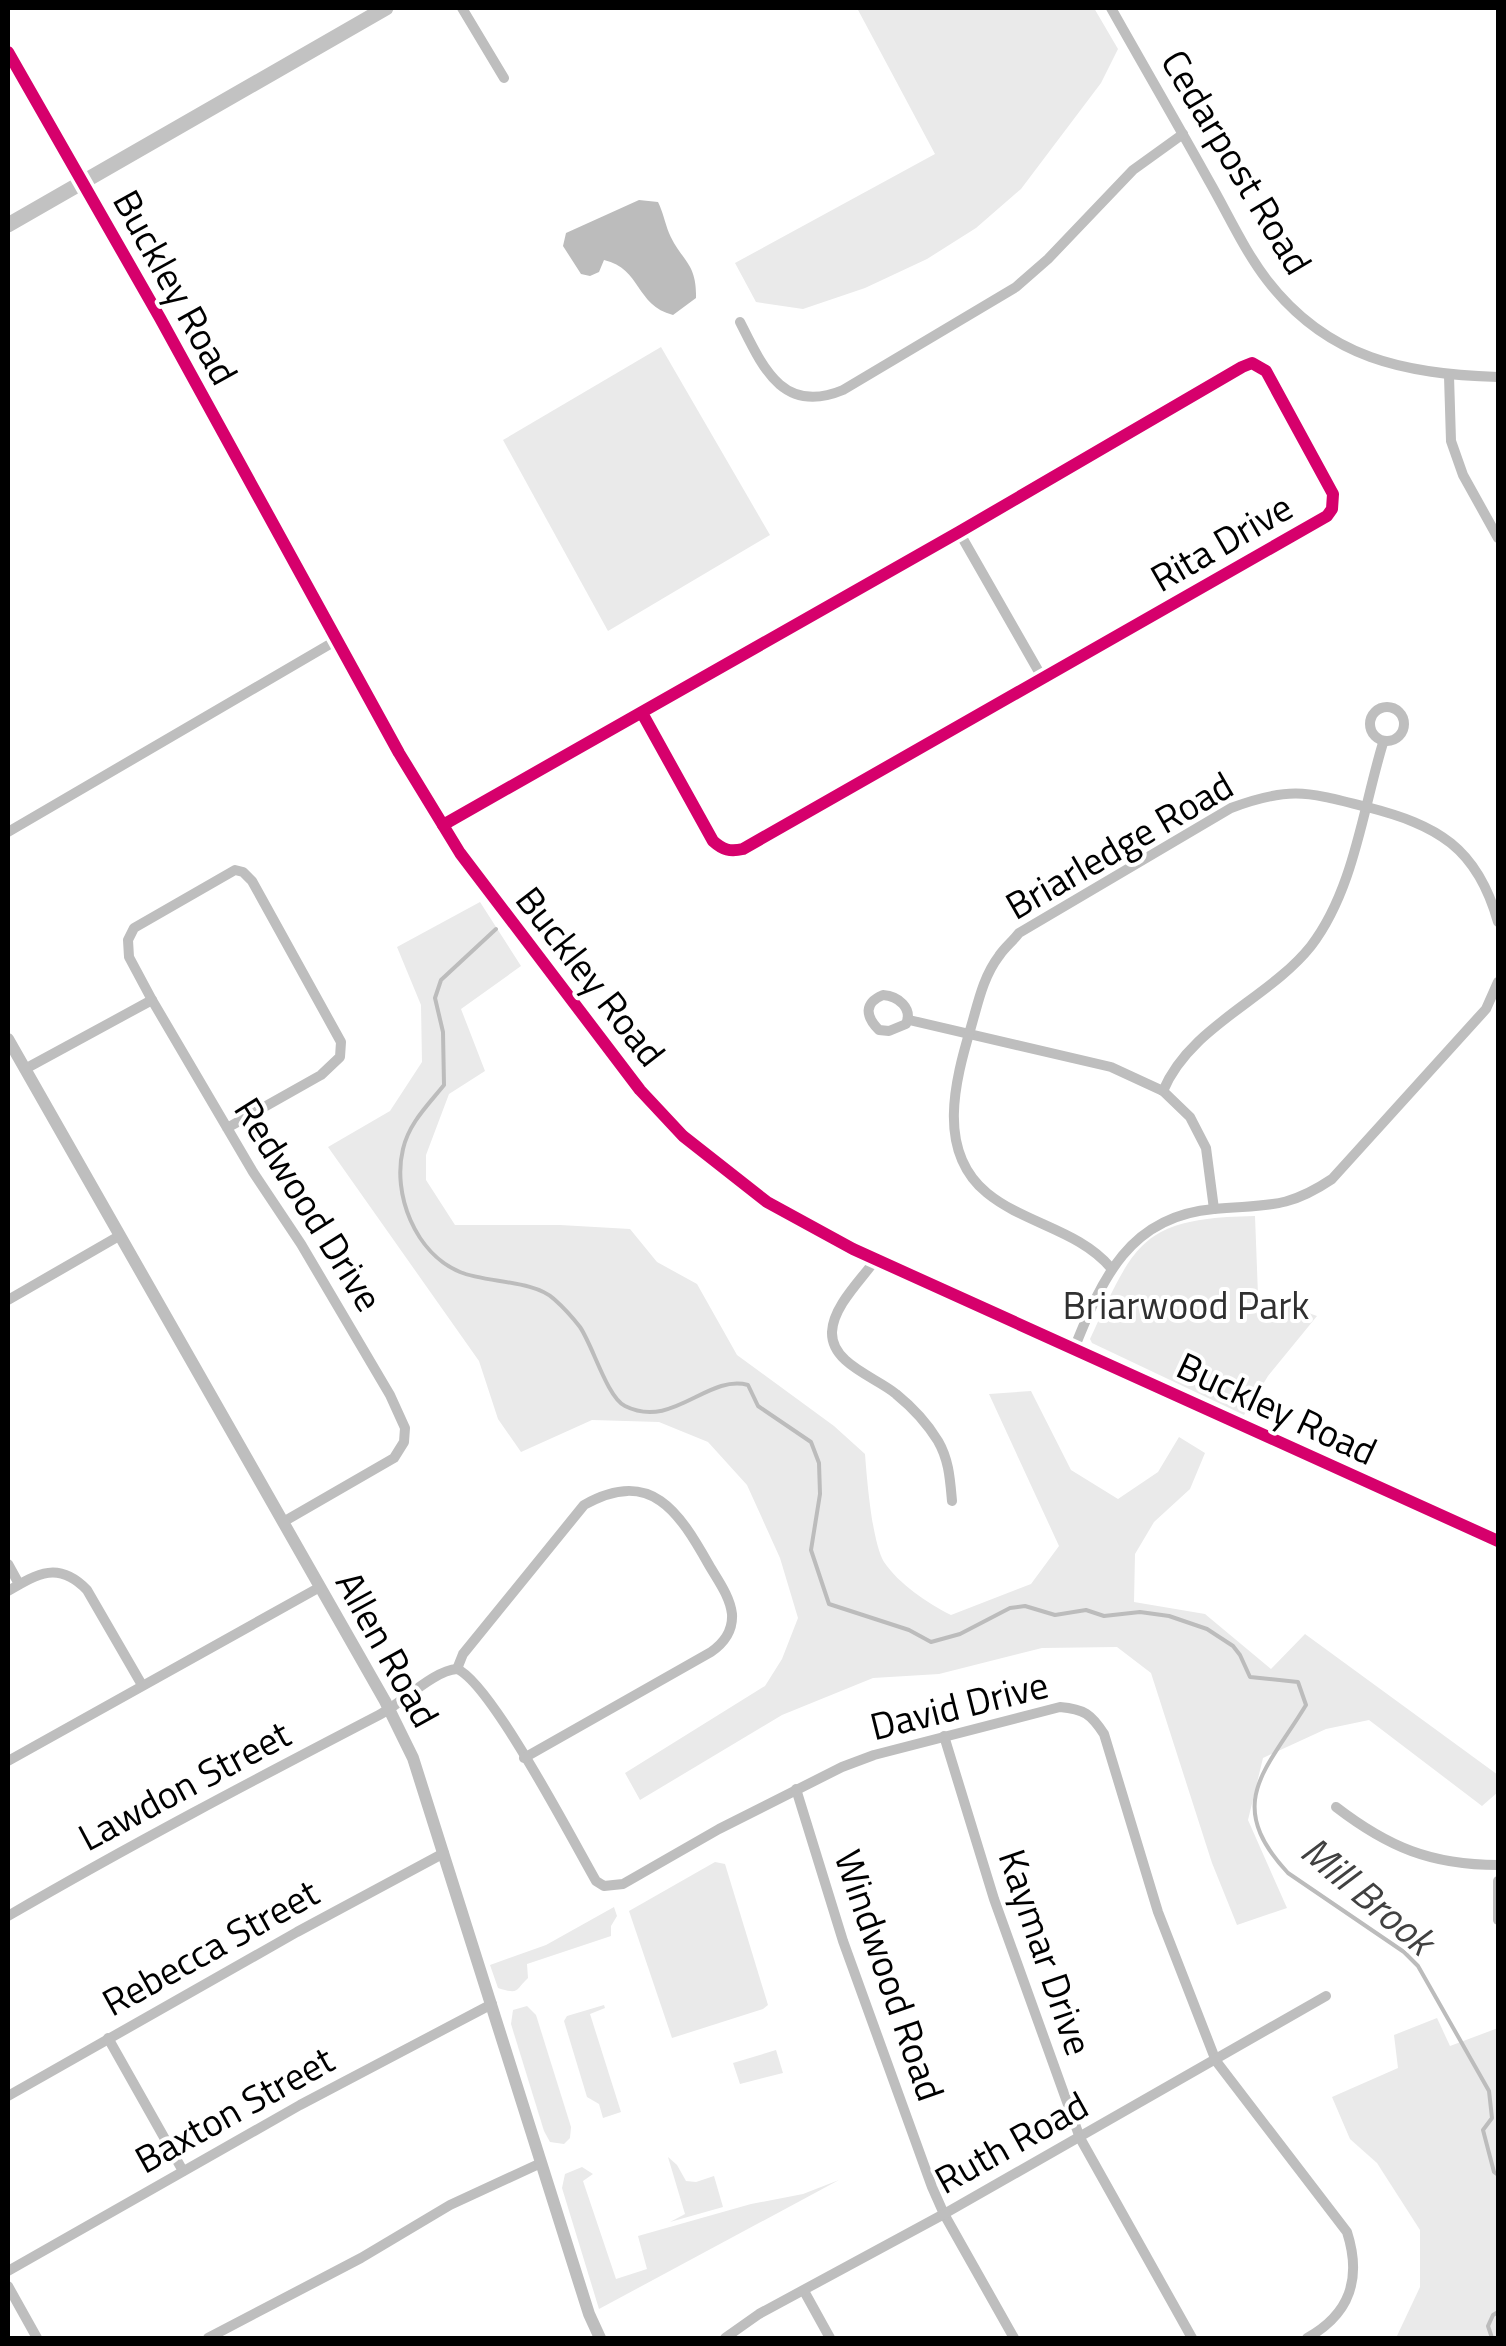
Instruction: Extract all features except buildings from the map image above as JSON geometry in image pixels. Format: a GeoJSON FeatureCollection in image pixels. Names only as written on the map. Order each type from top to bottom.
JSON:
{"type":"FeatureCollection","features":[{"type":"Feature","properties":{"kind":"main road"},"geometry":{"type":"LineString","coordinates":[[8,225],[386,8]]}},
{"type":"Feature","properties":{"kind":"street"},"geometry":{"type":"LineString","coordinates":[[462,8],[504,78]]}},
{"type":"Feature","properties":{"kind":"street","name":"Cedarpost Road"},"geometry":{"type":"LineString","coordinates":[[1111,8],[1251,255],[1288,304],[1354,350],[1413,372],[1498,378]]}},
{"type":"Feature","properties":{"kind":"street","name":"Buckley Road"},"geometry":{"type":"LineString","coordinates":[[8,52],[443,826],[640,1090],[683,1136],[767,1202],[876,1259],[1498,1542]]}},
{"type":"Feature","properties":{"kind":"street"},"geometry":{"type":"LineString","coordinates":[[740,322],[762,366],[777,384],[794,394],[814,398],[843,390],[1016,287],[1133,170],[1183,134]]}},
{"type":"Feature","properties":{"kind":"street","name":"Rita Drive"},"geometry":{"type":"LineString","coordinates":[[443,826],[1242,366],[1252,363],[1266,371],[1332,494],[1332,509],[1327,516],[785,827],[732,852],[713,840],[642,713]]}},
{"type":"Feature","properties":{"kind":"street"},"geometry":{"type":"LineString","coordinates":[[1449,376],[1451,440],[1463,475],[1498,538]]}},
{"type":"Feature","properties":{"kind":"street"},"geometry":{"type":"LineString","coordinates":[[958,532],[1044,679]]}},
{"type":"Feature","properties":{"kind":"street"},"geometry":{"type":"LineString","coordinates":[[8,832],[336,640]]}},
{"type":"Feature","properties":{"kind":"street"},"geometry":{"type":"LineString","coordinates":[[1163,1091],[1176,1068],[1205,1036],[1310,948],[1332,910],[1349,866],[1383,743]]}},
{"type":"Feature","properties":{"kind":"street","name":"Briarledge Road"},"geometry":{"type":"LineString","coordinates":[[1111,1268],[1088,1246],[1012,1210],[973,1179],[955,1138],[956,1080],[984,980],[999,955],[1020,933],[1215,818],[1267,794],[1287,791],[1308,792],[1421,822],[1453,844],[1474,870],[1498,922]]}},
{"type":"Feature","properties":{"kind":"street","name":"Redwood Drive"},"geometry":{"type":"LineString","coordinates":[[227,1128],[321,1074],[341,1054],[336,1028],[252,881],[243,872],[225,873],[134,928],[128,940],[130,958],[227,1128],[390,1395],[405,1428],[404,1442],[394,1458],[282,1522]]}},
{"type":"Feature","properties":{"kind":"street"},"geometry":{"type":"LineString","coordinates":[[1074,1348],[1111,1268],[1133,1242],[1152,1227],[1191,1212],[1285,1204],[1332,1179],[1486,1010],[1498,982]]}},
{"type":"Feature","properties":{"kind":"street"},"geometry":{"type":"LineString","coordinates":[[24,1069],[152,1000]]}},
{"type":"Feature","properties":{"kind":"street"},"geometry":{"type":"LineString","coordinates":[[908,1020],[1112,1068],[1163,1091],[1190,1117],[1206,1148],[1214,1209]]}},
{"type":"Feature","properties":{"kind":"street","name":"Allen Road"},"geometry":{"type":"LineString","coordinates":[[8,1039],[390,1710],[413,1758],[589,2314],[600,2338]]}},
{"type":"Feature","properties":{"kind":"street"},"geometry":{"type":"LineString","coordinates":[[8,1300],[119,1236]]}},
{"type":"Feature","properties":{"kind":"street"},"geometry":{"type":"LineString","coordinates":[[876,1259],[837,1313],[832,1330],[834,1346],[840,1356],[895,1393],[921,1418],[938,1441],[948,1464],[952,1501]]}},
{"type":"Feature","properties":{"kind":"street"},"geometry":{"type":"LineString","coordinates":[[457,1670],[463,1654],[584,1506],[609,1493],[641,1493],[657,1498],[683,1519],[732,1610],[728,1635],[710,1652],[524,1758]]}},
{"type":"Feature","properties":{"kind":"street"},"geometry":{"type":"LineString","coordinates":[[8,1564],[19,1584]]}},
{"type":"Feature","properties":{"kind":"street"},"geometry":{"type":"LineString","coordinates":[[8,1591],[52,1572],[64,1572],[76,1579],[87,1590],[142,1686]]}},
{"type":"Feature","properties":{"kind":"street"},"geometry":{"type":"LineString","coordinates":[[8,1761],[320,1587]]}},
{"type":"Feature","properties":{"kind":"street","name":"Lawdon Street"},"geometry":{"type":"LineString","coordinates":[[8,1916],[226,1794],[390,1710],[445,1671],[457,1670]]}},
{"type":"Feature","properties":{"kind":"street","name":"David Drive"},"geometry":{"type":"LineString","coordinates":[[457,1670],[467,1674],[490,1701],[596,1881],[609,1887],[623,1884],[796,1790],[874,1755],[1060,1707],[1079,1708],[1092,1715],[1104,1734],[1158,1912],[1216,2061],[1347,2232],[1355,2257],[1354,2277],[1346,2301],[1337,2315],[1307,2338]]}},
{"type":"Feature","properties":{"kind":"street","name":"Kaymar Drive"},"geometry":{"type":"LineString","coordinates":[[944,1736],[994,1899],[1080,2138],[1192,2338]]}},
{"type":"Feature","properties":{"kind":"street","name":"Windwood Road"},"geometry":{"type":"LineString","coordinates":[[796,1790],[843,1942],[944,2214],[1014,2338]]}},
{"type":"Feature","properties":{"kind":"street"},"geometry":{"type":"LineString","coordinates":[[1336,1807],[1373,1835],[1402,1848],[1468,1865],[1498,1865]]}},
{"type":"Feature","properties":{"kind":"street","name":"Rebecca Street"},"geometry":{"type":"LineString","coordinates":[[8,2096],[444,1853]]}},
{"type":"Feature","properties":{"kind":"street"},"geometry":{"type":"LineString","coordinates":[[1498,1881],[1498,1920]]}},
{"type":"Feature","properties":{"kind":"street","name":"Ruth Road"},"geometry":{"type":"LineString","coordinates":[[726,2338],[760,2314],[1080,2138],[1326,1996]]}},
{"type":"Feature","properties":{"kind":"street","name":"Baxton Street"},"geometry":{"type":"LineString","coordinates":[[8,2271],[300,2105],[492,2004]]}},
{"type":"Feature","properties":{"kind":"street"},"geometry":{"type":"LineString","coordinates":[[108,2038],[183,2171]]}},
{"type":"Feature","properties":{"kind":"street"},"geometry":{"type":"LineString","coordinates":[[208,2338],[361,2258],[450,2206],[541,2164]]}},
{"type":"Feature","properties":{"kind":"street"},"geometry":{"type":"LineString","coordinates":[[8,2286],[37,2338]]}},
{"type":"Feature","properties":{"kind":"street"},"geometry":{"type":"LineString","coordinates":[[804,2290],[830,2338]]}},
{"type":"Feature","properties":{"kind":"green space"},"geometry":{"type":"Polygon","coordinates":[[[857,8],[1094,8],[1118,49],[1101,83],[1021,189],[976,228],[927,259],[865,288],[803,309],[756,302],[735,263],[935,154],[857,8]]]}},
{"type":"Feature","properties":{"kind":"green space"},"geometry":{"type":"Polygon","coordinates":[[[661,347],[770,535],[608,631],[503,440],[661,347]]]}},
{"type":"Feature","properties":{"kind":"green space"},"geometry":{"type":"Polygon","coordinates":[[[480,902],[521,966],[461,1009],[485,1071],[449,1094],[426,1155],[426,1180],[455,1225],[630,1229],[657,1262],[697,1284],[737,1355],[834,1426],[865,1454],[873,1526],[884,1562],[914,1592],[951,1615],[1031,1584],[1059,1546],[989,1394],[1031,1391],[1071,1470],[1118,1499],[1158,1472],[1179,1437],[1205,1453],[1190,1489],[1154,1522],[1135,1554],[1134,1602],[1205,1614],[1271,1669],[1305,1634],[1498,1775],[1498,1792],[1482,1806],[1369,1720],[1326,1729],[1263,1758],[1248,1820],[1287,1908],[1237,1925],[1212,1863],[1151,1673],[1117,1647],[1042,1648],[939,1674],[873,1678],[782,1715],[640,1800],[625,1773],[765,1686],[782,1659],[798,1618],[780,1558],[747,1485],[708,1442],[659,1422],[592,1420],[521,1452],[498,1419],[479,1361],[328,1147],[390,1111],[422,1062],[421,1005],[397,947],[480,902]]]}},
{"type":"Feature","properties":{"kind":"green space","name":"Briarwood Park"},"geometry":{"type":"Polygon","coordinates":[[[1255,1216],[1258,1295],[1317,1316],[1268,1376],[1244,1415],[1092,1343],[1090,1339],[1119,1279],[1147,1242],[1187,1222],[1255,1216]]]}},
{"type":"Feature","properties":{"kind":"green space"},"geometry":{"type":"Polygon","coordinates":[[[715,1862],[725,1864],[768,2005],[672,2038],[629,1911],[715,1862]]]}},
{"type":"Feature","properties":{"kind":"green space"},"geometry":{"type":"Polygon","coordinates":[[[614,1907],[617,1916],[611,1936],[527,1964],[528,1978],[516,1990],[498,1988],[490,1965],[546,1945],[614,1907]]]}},
{"type":"Feature","properties":{"kind":"green space"},"geometry":{"type":"Polygon","coordinates":[[[604,2005],[605,2008],[590,2014],[621,2112],[603,2118],[599,2104],[587,2097],[564,2021],[567,2016],[604,2005]]]}},
{"type":"Feature","properties":{"kind":"green space"},"geometry":{"type":"Polygon","coordinates":[[[527,2006],[536,2015],[571,2127],[570,2138],[564,2144],[550,2142],[544,2131],[511,2024],[513,2010],[527,2006]]]}},
{"type":"Feature","properties":{"kind":"green space"},"geometry":{"type":"Polygon","coordinates":[[[1437,2018],[1450,2046],[1498,2028],[1498,2338],[1396,2338],[1420,2287],[1420,2230],[1377,2163],[1350,2139],[1332,2097],[1398,2068],[1394,2035],[1437,2018]]]}},
{"type":"Feature","properties":{"kind":"green space"},"geometry":{"type":"Polygon","coordinates":[[[776,2050],[783,2073],[740,2084],[733,2063],[776,2050]]]}},
{"type":"Feature","properties":{"kind":"green space"},"geometry":{"type":"Polygon","coordinates":[[[668,2157],[686,2181],[714,2176],[723,2207],[670,2222],[685,2214],[668,2157]]]}},
{"type":"Feature","properties":{"kind":"green space"},"geometry":{"type":"Polygon","coordinates":[[[582,2167],[593,2174],[583,2181],[616,2279],[647,2269],[638,2236],[751,2204],[803,2194],[839,2180],[599,2309],[562,2188],[565,2174],[582,2167]]]}},
{"type":"Feature","properties":{"kind":"shaded area"},"geometry":{"type":"Polygon","coordinates":[[[639,200],[658,202],[669,233],[694,277],[696,298],[673,315],[644,296],[633,279],[616,265],[604,260],[599,272],[581,274],[563,246],[566,233],[639,200]]]}},
{"type":"Feature","properties":{"kind":"waterway","name":"Mill Brook"},"geometry":{"type":"LineString","coordinates":[[496,929],[441,980],[435,998],[443,1032],[444,1085],[414,1123],[400,1166],[404,1203],[419,1237],[444,1263],[460,1272],[535,1288],[554,1299],[580,1327],[612,1393],[625,1406],[642,1412],[659,1411],[718,1387],[748,1385],[758,1406],[811,1442],[819,1463],[820,1494],[811,1550],[829,1604],[909,1630],[931,1642],[960,1634],[1010,1608],[1025,1606],[1055,1615],[1086,1610],[1104,1616],[1140,1612],[1169,1616],[1207,1629],[1233,1646],[1250,1677],[1298,1682],[1306,1705],[1258,1788],[1258,1826],[1268,1848],[1288,1873],[1404,1952],[1418,1966],[1489,2091],[1492,2118],[1483,2130],[1498,2175]]}},
{"type":"Feature","properties":{"kind":"waterway","name":"Mill Brook"},"geometry":{"type":"LineString","coordinates":[[1492,2338],[1488,2326],[1498,2312]]}},
{"type":"Feature","properties":{"kind":"cycle path"},"geometry":{"type":"LineString","coordinates":[[8,52],[160,318],[399,753],[460,853],[640,1090],[683,1136],[767,1202],[853,1249],[1498,1541]]}},
{"type":"Feature","properties":{"kind":"cycle path"},"geometry":{"type":"LineString","coordinates":[[443,825],[1252,363],[1266,371],[1333,494],[1327,516],[743,849],[727,850],[713,841],[642,713]]}}]}
